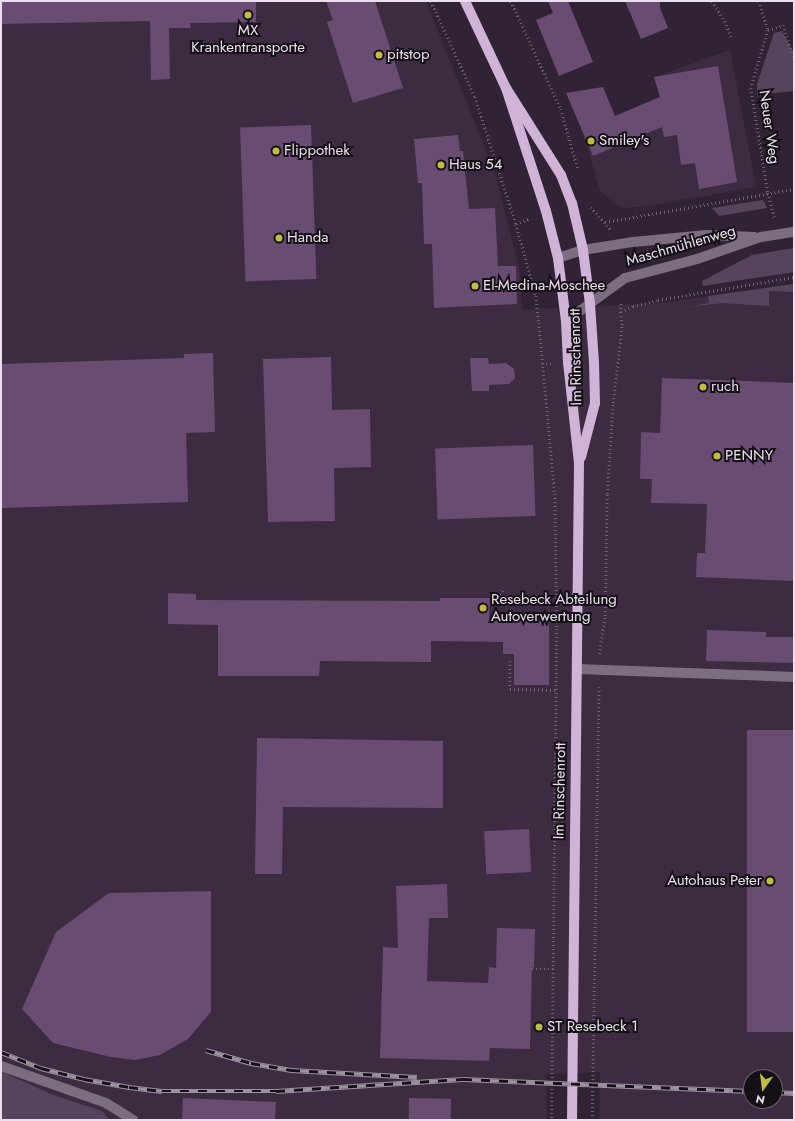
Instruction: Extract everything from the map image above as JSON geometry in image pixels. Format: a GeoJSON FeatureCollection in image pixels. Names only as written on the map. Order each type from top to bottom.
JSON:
{"type":"FeatureCollection","features":[{"type":"Feature","properties":{"kind":"main road"},"geometry":{"type":"LineString","coordinates":[[465,1],[506,88],[560,175],[572,203],[583,250]]}},
{"type":"Feature","properties":{"kind":"main road"},"geometry":{"type":"LineString","coordinates":[[506,88],[546,211],[558,258],[566,321]]}},
{"type":"Feature","properties":{"kind":"main road","name":"Im Rinschenrott"},"geometry":{"type":"LineString","coordinates":[[579,463],[595,404],[590,304],[583,250]]}},
{"type":"Feature","properties":{"kind":"main road","name":"Im Rinschenrott"},"geometry":{"type":"LineString","coordinates":[[566,321],[568,362],[579,463],[572,1120]]}},
{"type":"Feature","properties":{"kind":"street","name":"Maschmühlenweg"},"geometry":{"type":"LineString","coordinates":[[566,321],[624,278],[697,260],[761,238],[794,232]]}},
{"type":"Feature","properties":{"kind":"street","name":"Maschmühlenweg"},"geometry":{"type":"LineString","coordinates":[[558,258],[583,250],[633,242],[707,235],[761,238]]}},
{"type":"Feature","properties":{"kind":"street"},"geometry":{"type":"LineString","coordinates":[[577,669],[794,677]]}},
{"type":"Feature","properties":{"kind":"street"},"geometry":{"type":"LineString","coordinates":[[1,1066],[106,1103],[133,1120]]}},
{"type":"Feature","properties":{"kind":"path"},"geometry":{"type":"LineString","coordinates":[[431,1],[475,96],[516,224],[536,296],[555,494],[557,690],[552,1120]]}},
{"type":"Feature","properties":{"kind":"path"},"geometry":{"type":"LineString","coordinates":[[511,1],[561,109],[580,176]]}},
{"type":"Feature","properties":{"kind":"path"},"geometry":{"type":"LineString","coordinates":[[712,1],[725,21],[731,37]]}},
{"type":"Feature","properties":{"kind":"path"},"geometry":{"type":"LineString","coordinates":[[759,1],[768,30],[783,25],[794,58]]}},
{"type":"Feature","properties":{"kind":"path","name":"Neuer Weg"},"geometry":{"type":"LineString","coordinates":[[768,30],[751,88],[768,193],[779,234]]}},
{"type":"Feature","properties":{"kind":"path"},"geometry":{"type":"LineString","coordinates":[[605,222],[768,193],[794,190]]}},
{"type":"Feature","properties":{"kind":"path"},"geometry":{"type":"LineString","coordinates":[[592,1120],[599,652],[605,616],[607,494],[613,403],[622,325],[620,313],[633,306],[658,300],[794,277]]}},
{"type":"Feature","properties":{"kind":"path"},"geometry":{"type":"LineString","coordinates":[[490,605],[494,605],[504,588]]}},
{"type":"Feature","properties":{"kind":"path"},"geometry":{"type":"LineString","coordinates":[[510,660],[510,689],[557,690]]}},
{"type":"Feature","properties":{"kind":"path"},"geometry":{"type":"LineString","coordinates":[[532,969],[554,969]]}},
{"type":"Feature","properties":{"kind":"shaded area"},"geometry":{"type":"Polygon","coordinates":[[[1,1],[426,1],[496,176],[520,272],[522,310],[662,303],[794,284],[794,1120],[599,1120],[600,1072],[546,1074],[547,1120],[110,1120],[102,1111],[51,1094],[1,1071],[1,1]]]}},
{"type":"Feature","properties":{"kind":"shaded area"},"geometry":{"type":"Polygon","coordinates":[[[782,31],[794,53],[794,91],[757,95],[757,84],[774,33],[782,31]]]}},
{"type":"Feature","properties":{"kind":"shaded area"},"geometry":{"type":"Polygon","coordinates":[[[730,50],[756,187],[647,206],[625,208],[615,204],[600,190],[582,130],[660,97],[654,77],[730,50]]]}},
{"type":"Feature","properties":{"kind":"shaded area"},"geometry":{"type":"Polygon","coordinates":[[[763,200],[767,208],[719,216],[712,208],[763,200]]]}},
{"type":"Feature","properties":{"kind":"shaded area"},"geometry":{"type":"Polygon","coordinates":[[[794,248],[794,272],[703,286],[702,281],[752,255],[794,248]]]}},
{"type":"Feature","properties":{"kind":"shaded area"},"geometry":{"type":"Polygon","coordinates":[[[794,284],[794,292],[769,291],[769,306],[722,303],[688,307],[709,303],[708,296],[794,284]]]}},
{"type":"Feature","properties":{"kind":"shaded area"},"geometry":{"type":"Polygon","coordinates":[[[1,1071],[51,1094],[102,1111],[110,1120],[1,1120],[1,1071]]]}},
{"type":"Feature","properties":{"kind":"building"},"geometry":{"type":"Polygon","coordinates":[[[1,1],[256,1],[256,22],[190,23],[191,28],[169,28],[170,79],[151,80],[150,21],[1,24],[1,1]]]}},
{"type":"Feature","properties":{"kind":"building"},"geometry":{"type":"Polygon","coordinates":[[[326,1],[375,1],[403,88],[353,103],[327,22],[333,20],[326,1]]]}},
{"type":"Feature","properties":{"kind":"building"},"geometry":{"type":"Polygon","coordinates":[[[548,1],[568,1],[593,62],[559,76],[536,20],[553,13],[548,1]]]}},
{"type":"Feature","properties":{"kind":"building"},"geometry":{"type":"Polygon","coordinates":[[[625,1],[660,1],[660,8],[668,28],[641,39],[625,1]]]}},
{"type":"Feature","properties":{"kind":"building"},"geometry":{"type":"Polygon","coordinates":[[[718,66],[737,182],[699,189],[695,163],[681,165],[677,135],[664,137],[662,127],[593,156],[566,93],[603,87],[615,116],[660,97],[654,77],[718,66]]]}},
{"type":"Feature","properties":{"kind":"building"},"geometry":{"type":"Polygon","coordinates":[[[311,125],[316,279],[245,281],[240,127],[311,125]]]}},
{"type":"Feature","properties":{"kind":"building"},"geometry":{"type":"Polygon","coordinates":[[[458,135],[460,151],[463,151],[469,209],[495,208],[498,266],[516,266],[517,304],[434,308],[432,244],[424,244],[422,183],[418,183],[414,139],[458,135]]]}},
{"type":"Feature","properties":{"kind":"building"},"geometry":{"type":"Polygon","coordinates":[[[213,353],[215,432],[186,433],[188,502],[1,508],[1,364],[184,358],[184,354],[213,353]]]}},
{"type":"Feature","properties":{"kind":"building"},"geometry":{"type":"Polygon","coordinates":[[[331,357],[332,410],[370,409],[371,467],[334,468],[335,521],[268,522],[263,359],[331,357]]]}},
{"type":"Feature","properties":{"kind":"building"},"geometry":{"type":"Polygon","coordinates":[[[470,358],[488,358],[489,364],[506,363],[514,369],[515,378],[509,384],[489,385],[489,391],[472,391],[470,358]]]}},
{"type":"Feature","properties":{"kind":"building"},"geometry":{"type":"Polygon","coordinates":[[[662,378],[794,383],[794,581],[696,577],[697,553],[705,553],[707,504],[651,503],[652,479],[640,479],[641,432],[660,433],[662,378]]]}},
{"type":"Feature","properties":{"kind":"building"},"geometry":{"type":"Polygon","coordinates":[[[533,445],[535,516],[438,519],[435,448],[533,445]]]}},
{"type":"Feature","properties":{"kind":"building"},"geometry":{"type":"Polygon","coordinates":[[[168,593],[196,594],[196,600],[440,601],[440,598],[490,598],[489,621],[549,622],[549,685],[514,685],[514,654],[503,654],[503,642],[431,641],[431,662],[320,661],[319,676],[218,676],[218,625],[168,624],[168,593]]]}},
{"type":"Feature","properties":{"kind":"building"},"geometry":{"type":"Polygon","coordinates":[[[707,630],[766,632],[766,637],[794,637],[794,663],[706,661],[707,630]]]}},
{"type":"Feature","properties":{"kind":"building","name":"Autohaus Peter"},"geometry":{"type":"Polygon","coordinates":[[[747,730],[794,730],[794,1032],[747,1032],[747,730]]]}},
{"type":"Feature","properties":{"kind":"building"},"geometry":{"type":"Polygon","coordinates":[[[257,738],[443,741],[443,808],[283,807],[282,874],[255,874],[257,738]]]}},
{"type":"Feature","properties":{"kind":"building"},"geometry":{"type":"Polygon","coordinates":[[[529,829],[531,872],[486,874],[484,831],[529,829]]]}},
{"type":"Feature","properties":{"kind":"building"},"geometry":{"type":"Polygon","coordinates":[[[447,884],[448,918],[429,918],[427,981],[488,983],[489,967],[496,968],[497,928],[535,929],[534,968],[532,967],[530,1049],[490,1048],[489,1061],[380,1058],[383,947],[398,948],[396,886],[447,884]]]}},
{"type":"Feature","properties":{"kind":"building"},"geometry":{"type":"Polygon","coordinates":[[[211,891],[211,1012],[188,1039],[160,1055],[135,1060],[111,1057],[53,1043],[22,1009],[56,932],[109,893],[211,891]]]}},
{"type":"Feature","properties":{"kind":"building"},"geometry":{"type":"Polygon","coordinates":[[[183,1098],[276,1102],[275,1120],[182,1120],[183,1098]]]}},
{"type":"Feature","properties":{"kind":"building"},"geometry":{"type":"Polygon","coordinates":[[[409,1098],[451,1099],[451,1120],[409,1120],[409,1098]]]}},
{"type":"Feature","properties":{"kind":"railway"},"geometry":{"type":"LineString","coordinates":[[206,1050],[251,1063],[291,1070],[417,1077]]}},
{"type":"Feature","properties":{"kind":"railway"},"geometry":{"type":"LineString","coordinates":[[1,1052],[41,1068],[84,1079],[162,1091],[276,1091],[463,1079],[743,1091]]}},
{"type":"Feature","properties":{"kind":"railway"},"geometry":{"type":"LineString","coordinates":[[783,1092],[794,1093]]}},
{"type":"Feature","properties":{"kind":"place","name":"MX Krankentransporte"},"geometry":{"type":"Point","coordinates":[248,15]}},
{"type":"Feature","properties":{"kind":"place","name":"pitstop"},"geometry":{"type":"Point","coordinates":[379,55]}},
{"type":"Feature","properties":{"kind":"place","name":"Smiley's"},"geometry":{"type":"Point","coordinates":[591,141]}},
{"type":"Feature","properties":{"kind":"place","name":"Flippothek"},"geometry":{"type":"Point","coordinates":[276,151]}},
{"type":"Feature","properties":{"kind":"place","name":"Haus 54"},"geometry":{"type":"Point","coordinates":[441,165]}},
{"type":"Feature","properties":{"kind":"place","name":"Handa"},"geometry":{"type":"Point","coordinates":[279,238]}},
{"type":"Feature","properties":{"kind":"place","name":"El-Medina-Moschee"},"geometry":{"type":"Point","coordinates":[475,286]}},
{"type":"Feature","properties":{"kind":"place","name":"ruch"},"geometry":{"type":"Point","coordinates":[703,387]}},
{"type":"Feature","properties":{"kind":"place","name":"PENNY"},"geometry":{"type":"Point","coordinates":[717,456]}},
{"type":"Feature","properties":{"kind":"place","name":"Resebeck Abteilung Autoverwertung"},"geometry":{"type":"Point","coordinates":[483,608]}},
{"type":"Feature","properties":{"kind":"place","name":"Autohaus Peter"},"geometry":{"type":"Point","coordinates":[770,881]}},
{"type":"Feature","properties":{"kind":"place","name":"ST Resebeck 1"},"geometry":{"type":"Point","coordinates":[539,1027]}}]}
